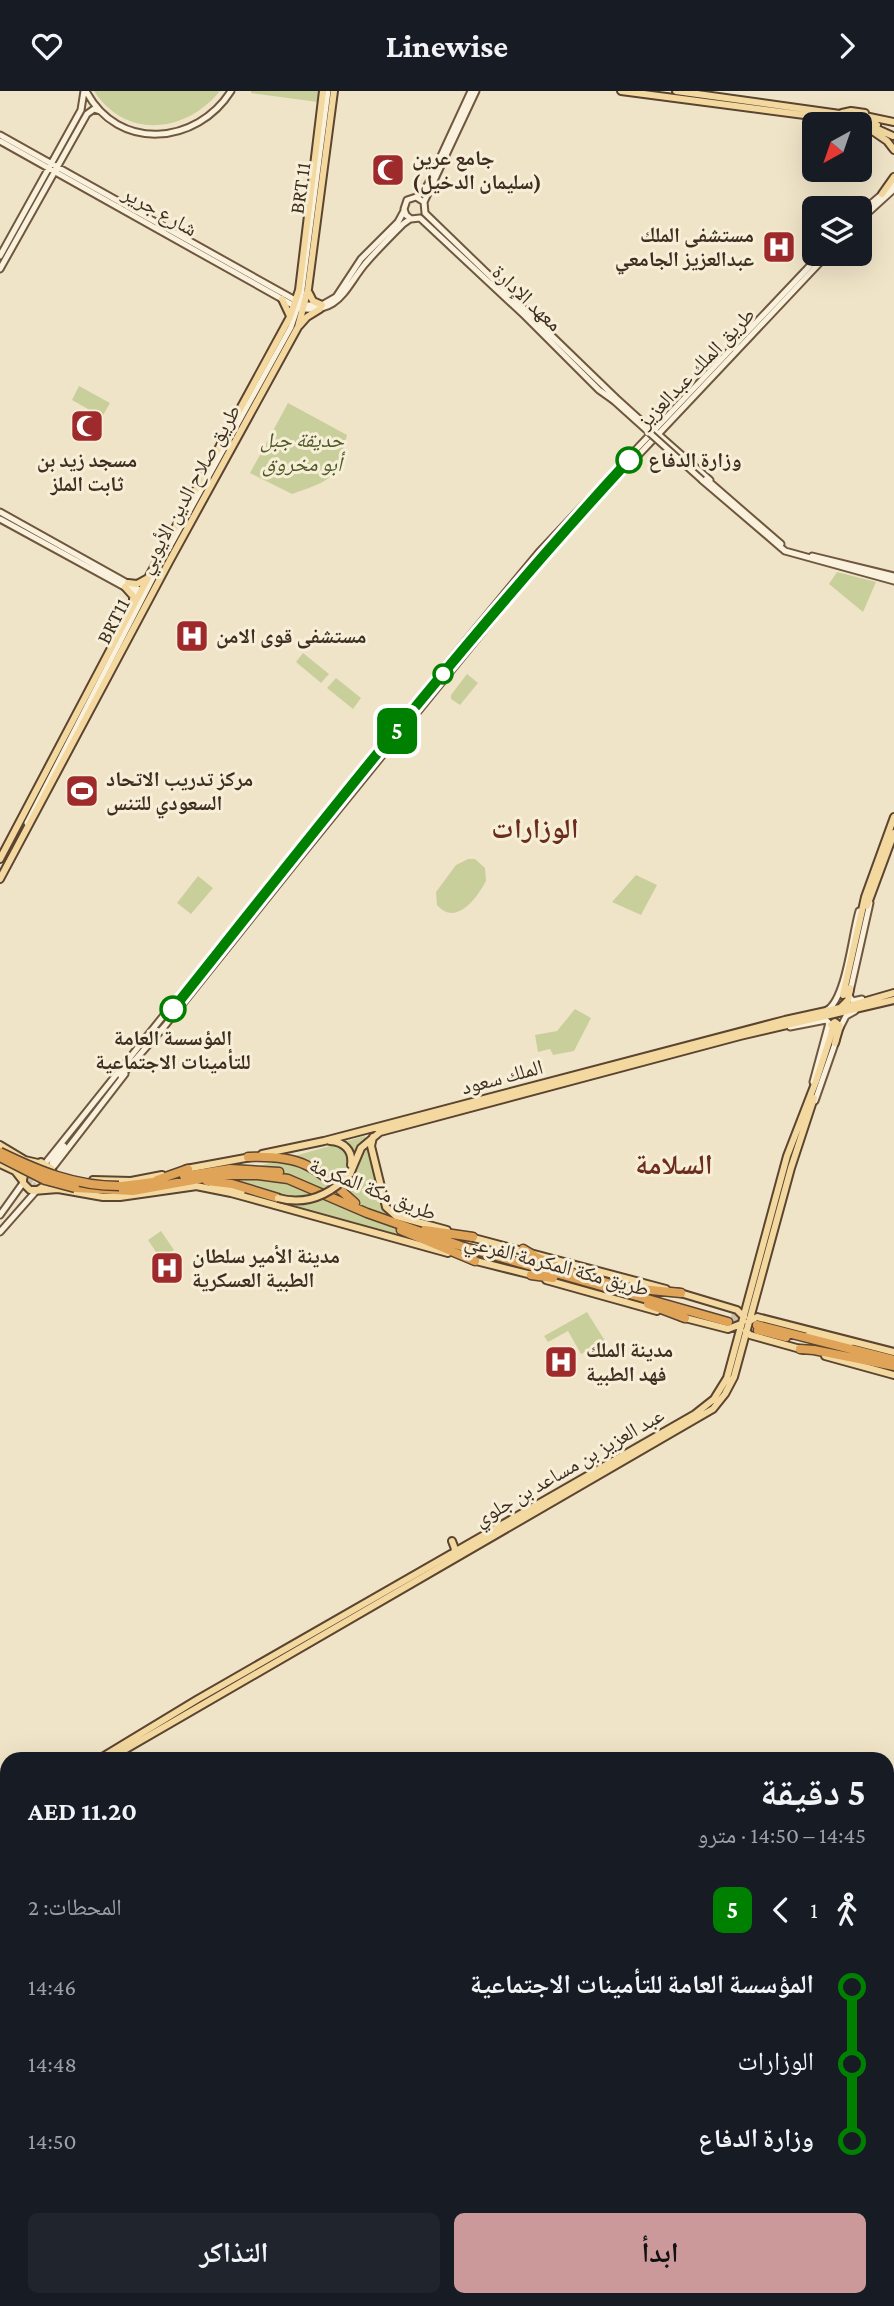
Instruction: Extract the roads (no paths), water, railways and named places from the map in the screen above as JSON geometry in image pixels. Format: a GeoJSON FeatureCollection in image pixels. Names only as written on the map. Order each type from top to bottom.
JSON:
{"type":"FeatureCollection","features":[{"type":"Feature","properties":{"kind":"highway","name":"طريق مكة المكرمة"},"geometry":{"type":"LineString","coordinates":[[0,1148],[14,1162],[45,1180],[75,1188],[133,1191],[192,1184],[221,1175],[277,1177],[307,1186],[352,1204],[461,1246],[590,1284],[730,1319],[416,1228],[352,1204],[320,1186],[283,1173],[264,1170],[213,1170],[144,1184],[98,1186],[67,1180],[14,1162],[0,1161]]}},
{"type":"Feature","properties":{"kind":"highway"},"geometry":{"type":"LineString","coordinates":[[248,1157],[281,1157],[301,1161],[321,1174],[352,1204],[415,1237],[475,1261]]}},
{"type":"Feature","properties":{"kind":"highway"},"geometry":{"type":"LineString","coordinates":[[144,1184],[188,1169]]}},
{"type":"Feature","properties":{"kind":"highway"},"geometry":{"type":"LineString","coordinates":[[192,1184],[232,1184],[278,1198]]}},
{"type":"Feature","properties":{"kind":"highway"},"geometry":{"type":"LineString","coordinates":[[416,1228],[473,1237]]}},
{"type":"Feature","properties":{"kind":"highway"},"geometry":{"type":"LineString","coordinates":[[523,1249],[578,1275]]}},
{"type":"Feature","properties":{"kind":"highway"},"geometry":{"type":"LineString","coordinates":[[531,1275],[590,1284]]}},
{"type":"Feature","properties":{"kind":"highway"},"geometry":{"type":"LineString","coordinates":[[630,1289],[681,1293]]}},
{"type":"Feature","properties":{"kind":"highway"},"geometry":{"type":"LineString","coordinates":[[616,1291],[685,1318]]}},
{"type":"Feature","properties":{"kind":"highway"},"geometry":{"type":"LineString","coordinates":[[748,1324],[880,1357],[893,1364]]}},
{"type":"Feature","properties":{"kind":"highway"},"geometry":{"type":"LineString","coordinates":[[748,1324],[893,1364]]}},
{"type":"Feature","properties":{"kind":"highway"},"geometry":{"type":"LineString","coordinates":[[800,1349],[893,1364]]}},
{"type":"Feature","properties":{"kind":"main road"},"geometry":{"type":"LineString","coordinates":[[85,91],[100,111],[125,131],[151,134],[188,132],[214,113],[231,91]]}},
{"type":"Feature","properties":{"kind":"main road"},"geometry":{"type":"LineString","coordinates":[[54,166],[81,110],[85,91]]}},
{"type":"Feature","properties":{"kind":"main road"},"geometry":{"type":"LineString","coordinates":[[298,327],[307,317],[336,297],[361,259],[398,222],[407,200],[416,197],[426,187],[473,91]]}},
{"type":"Feature","properties":{"kind":"main road"},"geometry":{"type":"LineString","coordinates":[[299,306],[321,307],[340,299],[366,262],[403,223],[423,215],[424,202],[473,91]]}},
{"type":"Feature","properties":{"kind":"main road"},"geometry":{"type":"LineString","coordinates":[[621,91],[802,116]]}},
{"type":"Feature","properties":{"kind":"main road"},"geometry":{"type":"LineString","coordinates":[[676,91],[807,112]]}},
{"type":"Feature","properties":{"kind":"main road","name":"طريق صلاح الدين الأيوبي"},"geometry":{"type":"LineString","coordinates":[[304,286],[328,92]]}},
{"type":"Feature","properties":{"kind":"main road","name":"طريق صلاح الدين الأيوبي"},"geometry":{"type":"LineString","coordinates":[[0,879],[145,595],[298,327],[328,92]]}},
{"type":"Feature","properties":{"kind":"main road"},"geometry":{"type":"LineString","coordinates":[[0,256],[85,117],[92,109],[100,111]]}},
{"type":"Feature","properties":{"kind":"main road"},"geometry":{"type":"LineString","coordinates":[[214,113],[214,121]]}},
{"type":"Feature","properties":{"kind":"main road"},"geometry":{"type":"LineString","coordinates":[[789,114],[802,115]]}},
{"type":"Feature","properties":{"kind":"main road"},"geometry":{"type":"LineString","coordinates":[[872,117],[894,120]]}},
{"type":"Feature","properties":{"kind":"main road"},"geometry":{"type":"LineString","coordinates":[[872,124],[894,134]]}},
{"type":"Feature","properties":{"kind":"main road"},"geometry":{"type":"LineString","coordinates":[[872,132],[879,135],[894,150]]}},
{"type":"Feature","properties":{"kind":"main road"},"geometry":{"type":"LineString","coordinates":[[166,141],[172,133]]}},
{"type":"Feature","properties":{"kind":"main road"},"geometry":{"type":"LineString","coordinates":[[149,142],[151,134]]}},
{"type":"Feature","properties":{"kind":"main road","name":"شارع جرير"},"geometry":{"type":"LineString","coordinates":[[0,135],[299,306]]}},
{"type":"Feature","properties":{"kind":"main road","name":"شارع جرير"},"geometry":{"type":"LineString","coordinates":[[0,141],[54,166]]}},
{"type":"Feature","properties":{"kind":"main road"},"geometry":{"type":"LineString","coordinates":[[0,269],[48,176]]}},
{"type":"Feature","properties":{"kind":"main road"},"geometry":{"type":"LineString","coordinates":[[882,194],[894,177]]}},
{"type":"Feature","properties":{"kind":"main road"},"geometry":{"type":"LineString","coordinates":[[872,203],[894,184]]}},
{"type":"Feature","properties":{"kind":"main road"},"geometry":{"type":"LineString","coordinates":[[872,209],[894,189]]}},
{"type":"Feature","properties":{"kind":"main road"},"geometry":{"type":"LineString","coordinates":[[416,197],[424,202]]}},
{"type":"Feature","properties":{"kind":"main road"},"geometry":{"type":"LineString","coordinates":[[404,211],[411,219]]}},
{"type":"Feature","properties":{"kind":"main road","name":"معهد الإدارة"},"geometry":{"type":"LineString","coordinates":[[423,215],[614,399]]}},
{"type":"Feature","properties":{"kind":"main road","name":"معهد الإدارة"},"geometry":{"type":"LineString","coordinates":[[423,215],[599,390],[614,399]]}},
{"type":"Feature","properties":{"kind":"main road","name":"طريق الملك عبدالعزيز"},"geometry":{"type":"LineString","coordinates":[[653,434],[810,266]]}},
{"type":"Feature","properties":{"kind":"main road","name":"طريق الملك عبدالعزيز"},"geometry":{"type":"LineString","coordinates":[[133,1057],[292,862],[515,580],[566,521],[753,334],[817,266]]}},
{"type":"Feature","properties":{"kind":"main road"},"geometry":{"type":"LineString","coordinates":[[290,317],[283,297],[293,295],[304,286],[311,298],[321,307]]}},
{"type":"Feature","properties":{"kind":"main road","name":"طريق صلاح الدين الأيوبي"},"geometry":{"type":"LineString","coordinates":[[0,859],[133,607],[145,595],[148,577],[290,317],[299,306]]}},
{"type":"Feature","properties":{"kind":"main road","name":"BRT11"},"geometry":{"type":"LineString","coordinates":[[17,848],[19,838],[36,804],[145,595],[291,327],[299,306]]}},
{"type":"Feature","properties":{"kind":"main road"},"geometry":{"type":"LineString","coordinates":[[723,357],[751,329],[754,330],[753,334]]}},
{"type":"Feature","properties":{"kind":"main road"},"geometry":{"type":"LineString","coordinates":[[594,377],[643,426]]}},
{"type":"Feature","properties":{"kind":"main road"},"geometry":{"type":"LineString","coordinates":[[599,390],[653,434],[668,442],[721,494]]}},
{"type":"Feature","properties":{"kind":"main road"},"geometry":{"type":"LineString","coordinates":[[614,399],[785,551],[827,564],[894,579]]}},
{"type":"Feature","properties":{"kind":"main road"},"geometry":{"type":"LineString","coordinates":[[653,434],[662,447],[721,494]]}},
{"type":"Feature","properties":{"kind":"main road"},"geometry":{"type":"LineString","coordinates":[[662,447],[668,442]]}},
{"type":"Feature","properties":{"kind":"main road"},"geometry":{"type":"LineString","coordinates":[[0,512],[145,595]]}},
{"type":"Feature","properties":{"kind":"main road"},"geometry":{"type":"LineString","coordinates":[[0,519],[127,585],[137,584],[148,577]]}},
{"type":"Feature","properties":{"kind":"main road"},"geometry":{"type":"LineString","coordinates":[[127,585],[133,596],[133,607]]}},
{"type":"Feature","properties":{"kind":"main road","name":"BRT11"},"geometry":{"type":"LineString","coordinates":[[10,841],[36,804]]}},
{"type":"Feature","properties":{"kind":"main road"},"geometry":{"type":"LineString","coordinates":[[845,1009],[838,998],[858,913],[894,817]]}},
{"type":"Feature","properties":{"kind":"main road"},"geometry":{"type":"LineString","coordinates":[[865,897],[844,996],[866,906],[894,833]]}},
{"type":"Feature","properties":{"kind":"main road"},"geometry":{"type":"LineString","coordinates":[[808,1117],[843,1022],[873,890]]}},
{"type":"Feature","properties":{"kind":"main road"},"geometry":{"type":"LineString","coordinates":[[842,982],[842,999],[847,997],[850,988]]}},
{"type":"Feature","properties":{"kind":"main road"},"geometry":{"type":"LineString","coordinates":[[827,1014],[834,1006],[842,982]]}},
{"type":"Feature","properties":{"kind":"main road"},"geometry":{"type":"LineString","coordinates":[[850,988],[850,1000],[874,999]]}},
{"type":"Feature","properties":{"kind":"main road"},"geometry":{"type":"LineString","coordinates":[[827,1014],[894,993]]}},
{"type":"Feature","properties":{"kind":"main road"},"geometry":{"type":"LineString","coordinates":[[795,1135],[831,1021],[845,1009],[894,1000]]}},
{"type":"Feature","properties":{"kind":"main road","name":"الملك سعود"},"geometry":{"type":"LineString","coordinates":[[373,1137],[380,1132],[827,1014]]}},
{"type":"Feature","properties":{"kind":"main road","name":"الملك سعود"},"geometry":{"type":"LineString","coordinates":[[188,1169],[323,1141],[785,1020],[827,1014]]}},
{"type":"Feature","properties":{"kind":"main road"},"geometry":{"type":"LineString","coordinates":[[780,1028],[825,1020],[830,1023],[825,1040]]}},
{"type":"Feature","properties":{"kind":"main road"},"geometry":{"type":"LineString","coordinates":[[825,1040],[831,1025],[837,1023],[840,1026],[835,1043]]}},
{"type":"Feature","properties":{"kind":"main road","name":"عبد العزيز بن مساعد بن جلوي"},"geometry":{"type":"LineString","coordinates":[[333,1627],[708,1405],[722,1389],[738,1337],[748,1324],[791,1168],[835,1026],[795,1135],[747,1303],[748,1324]]}},
{"type":"Feature","properties":{"kind":"main road"},"geometry":{"type":"LineString","coordinates":[[0,1229],[29,1188],[27,1170],[47,1165],[133,1057]]}},
{"type":"Feature","properties":{"kind":"main road"},"geometry":{"type":"LineString","coordinates":[[47,1165],[133,1057]]}},
{"type":"Feature","properties":{"kind":"main road"},"geometry":{"type":"LineString","coordinates":[[278,1198],[296,1201],[321,1197],[338,1187],[350,1174],[361,1148],[373,1137]]}},
{"type":"Feature","properties":{"kind":"main road","name":"طريق مكة المكرمة الفرعي"},"geometry":{"type":"LineString","coordinates":[[373,1137],[370,1146],[386,1207],[396,1216],[737,1310],[748,1324],[750,1335],[894,1375]]}},
{"type":"Feature","properties":{"kind":"main road"},"geometry":{"type":"LineString","coordinates":[[323,1141],[343,1144],[349,1150],[352,1160],[350,1174]]}},
{"type":"Feature","properties":{"kind":"main road"},"geometry":{"type":"LineString","coordinates":[[0,1148],[76,1178]]}},
{"type":"Feature","properties":{"kind":"main road"},"geometry":{"type":"LineString","coordinates":[[0,1161],[15,1171],[29,1188]]}},
{"type":"Feature","properties":{"kind":"main road"},"geometry":{"type":"LineString","coordinates":[[0,1217],[29,1188],[51,1183],[47,1165]]}},
{"type":"Feature","properties":{"kind":"main road"},"geometry":{"type":"LineString","coordinates":[[83,1194],[66,1185],[68,1179],[131,1181],[188,1169]]}},
{"type":"Feature","properties":{"kind":"main road","name":"طريق مكة المكرمة الفرعي"},"geometry":{"type":"LineString","coordinates":[[29,1188],[120,1197],[192,1184],[697,1321],[728,1328],[748,1324],[757,1317],[894,1352]]}},
{"type":"Feature","properties":{"kind":"main road"},"geometry":{"type":"LineString","coordinates":[[711,1303],[741,1308],[758,1265]]}},
{"type":"Feature","properties":{"kind":"main road"},"geometry":{"type":"LineString","coordinates":[[755,1297],[755,1306],[759,1313],[804,1331]]}},
{"type":"Feature","properties":{"kind":"main road"},"geometry":{"type":"LineString","coordinates":[[697,1321],[729,1327],[735,1324],[737,1318],[733,1312],[711,1303]]}},
{"type":"Feature","properties":{"kind":"main road"},"geometry":{"type":"LineString","coordinates":[[766,1339],[753,1330],[753,1325],[758,1320],[867,1349],[880,1357]]}},
{"type":"Feature","properties":{"kind":"main road"},"geometry":{"type":"LineString","coordinates":[[697,1321],[731,1333],[735,1337],[736,1345]]}},
{"type":"Feature","properties":{"kind":"main road"},"geometry":{"type":"LineString","coordinates":[[739,1357],[748,1324]]}},
{"type":"Feature","properties":{"kind":"main road"},"geometry":{"type":"LineString","coordinates":[[739,1357],[748,1340],[766,1339]]}},
{"type":"Feature","properties":{"kind":"main road","name":"عبد العزيز بن مساعد بن جلوي"},"geometry":{"type":"LineString","coordinates":[[121,1752],[310,1639],[706,1415],[728,1390],[739,1357]]}},
{"type":"Feature","properties":{"kind":"main road"},"geometry":{"type":"LineString","coordinates":[[453,1555],[455,1543],[467,1546]]}},
{"type":"Feature","properties":{"kind":"main road","name":"عبد العزيز بن مساعد بن جلوي"},"geometry":{"type":"LineString","coordinates":[[111,1752],[198,1699],[239,1680]]}},
{"type":"Feature","properties":{"kind":"tunnel"},"geometry":{"type":"LineString","coordinates":[[834,1026],[843,995]]}},
{"type":"Feature","properties":{"kind":"tunnel"},"geometry":{"type":"LineString","coordinates":[[24,1189],[36,1174]]}},
{"type":"Feature","properties":{"kind":"tunnel"},"geometry":{"type":"LineString","coordinates":[[28,1193],[42,1177]]}},
{"type":"Feature","properties":{"kind":"tunnel"},"geometry":{"type":"LineString","coordinates":[[731,1317],[748,1322]]}},
{"type":"Feature","properties":{"kind":"metro line","name":"5"},"geometry":{"type":"LineString","coordinates":[[173,1009],[485,623],[629,460]]}},
{"type":"Feature","properties":{"kind":"place","name":"جامع عرين (سليمان الدخيل)"},"geometry":{"type":"Point","coordinates":[388,170]}},
{"type":"Feature","properties":{"kind":"place","name":"مستشفى الملك عبدالعزيز الجامعي"},"geometry":{"type":"Point","coordinates":[779,247]}},
{"type":"Feature","properties":{"kind":"place","name":"مسجد زيد بن ثابت الملز"},"geometry":{"type":"Point","coordinates":[87,426]}},
{"type":"Feature","properties":{"kind":"place","name":"وزارة الدفاع"},"geometry":{"type":"Point","coordinates":[629,460]}},
{"type":"Feature","properties":{"kind":"place","name":"مستشفى قوى الامن"},"geometry":{"type":"Point","coordinates":[192,636]}},
{"type":"Feature","properties":{"kind":"place","name":"مركز تدريب الاتحاد السعودي للتنس"},"geometry":{"type":"Point","coordinates":[82,791]}},
{"type":"Feature","properties":{"kind":"place","name":"المؤسسة العامة للتأمينات الاجتماعية"},"geometry":{"type":"Point","coordinates":[173,1009]}},
{"type":"Feature","properties":{"kind":"place","name":"مدينة الأمير سلطان الطبية العسكرية"},"geometry":{"type":"Point","coordinates":[167,1268]}},
{"type":"Feature","properties":{"kind":"place","name":"مدينة الملك فهد الطبية"},"geometry":{"type":"Point","coordinates":[561,1362]}},
{"type":"Feature","properties":{"kind":"district","name":"الوزارات"},"geometry":{"type":"Point","coordinates":[535,828]}},
{"type":"Feature","properties":{"kind":"district","name":"السلامة"},"geometry":{"type":"Point","coordinates":[674,1164]}},
{"type":"Feature","properties":{"kind":"park label","name":"حديقة جبل أبو مخروق"},"geometry":{"type":"Point","coordinates":[302,452]}}]}
